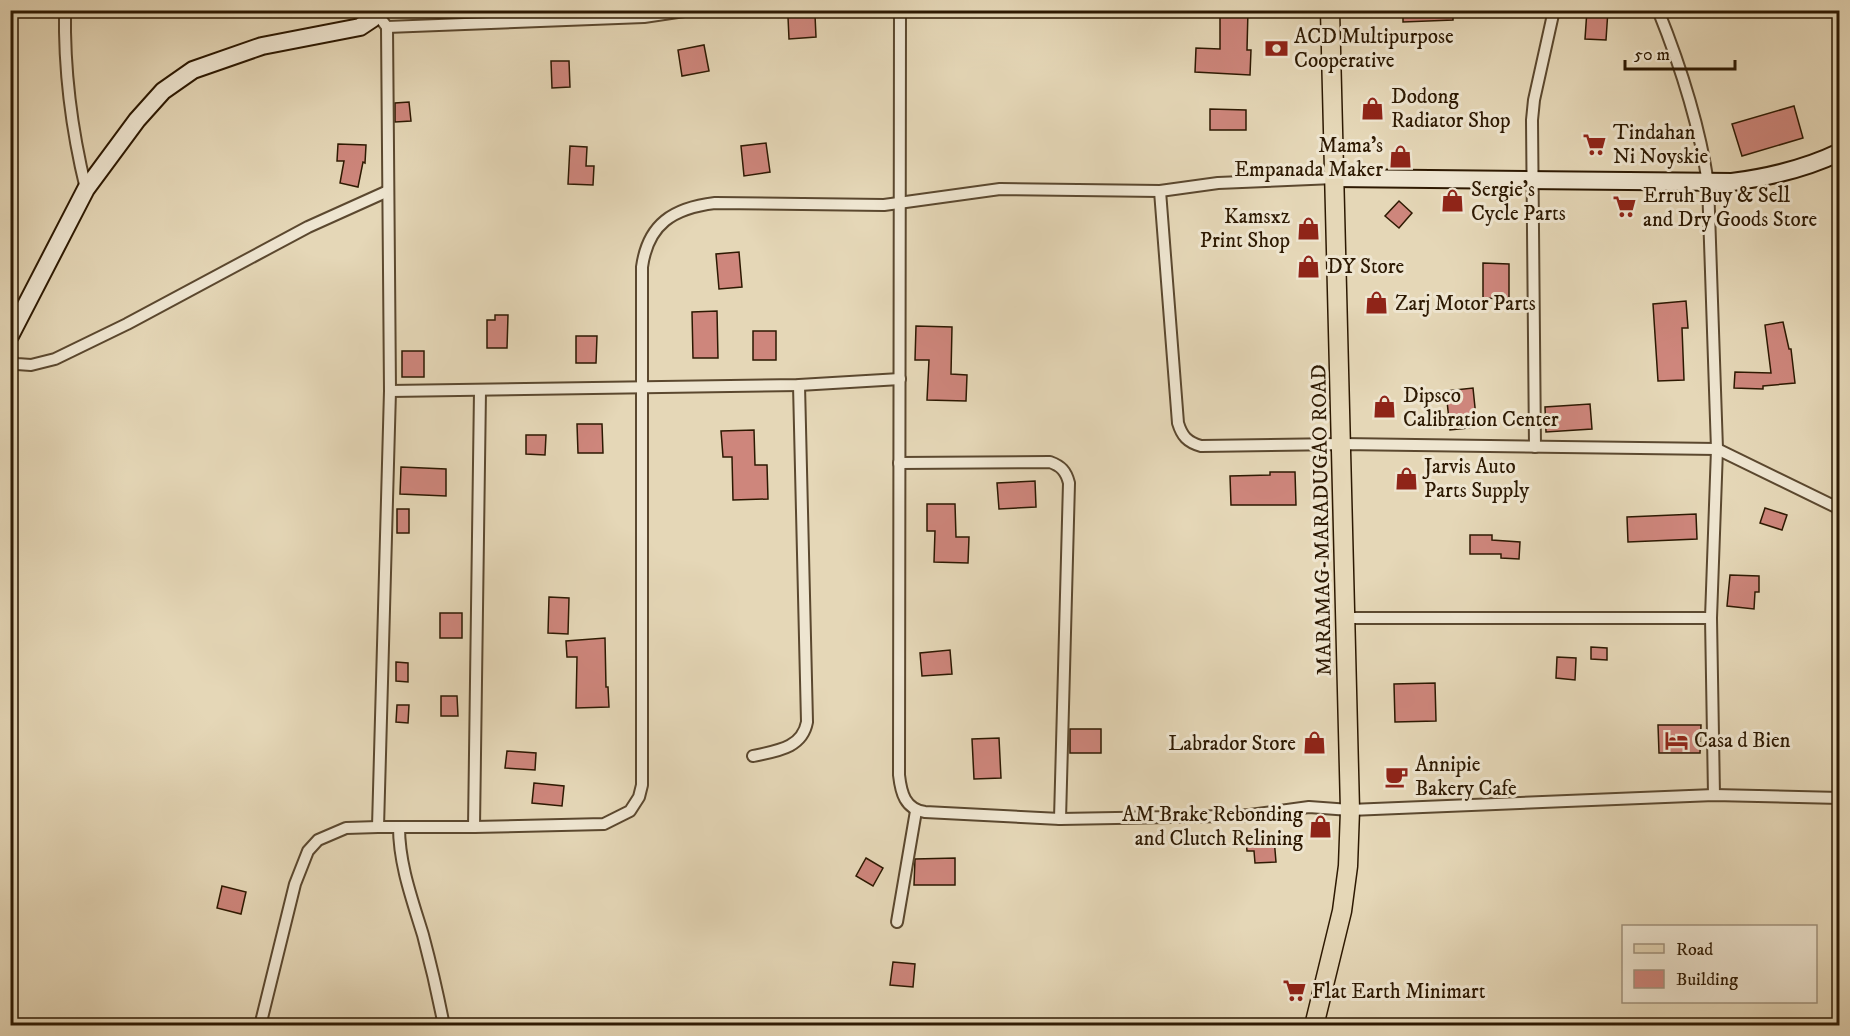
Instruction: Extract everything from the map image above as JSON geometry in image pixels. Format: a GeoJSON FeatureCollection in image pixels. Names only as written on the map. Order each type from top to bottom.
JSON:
{"type":"FeatureCollection","features":[{"type":"Feature","properties":{"kind":"main road","name":"MARAMAG-MARADUGAO ROAD"},"geometry":{"type":"LineString","coordinates":[[1314,1026],[1342,911],[1348,866],[1350,810],[1330,10]]}},
{"type":"Feature","properties":{"kind":"street"},"geometry":{"type":"LineString","coordinates":[[65,10],[67,65],[79,158],[86,189]]}},
{"type":"Feature","properties":{"kind":"street"},"geometry":{"type":"LineString","coordinates":[[10,336],[86,189],[149,105],[178,78],[193,70],[262,46],[360,27],[372,19],[381,17],[644,14],[691,10]]}},
{"type":"Feature","properties":{"kind":"street"},"geometry":{"type":"LineString","coordinates":[[900,10],[899,775],[904,798],[909,806],[916,811],[1060,819],[1250,815],[1308,807],[1350,810],[1714,795],[1839,798]]}},
{"type":"Feature","properties":{"kind":"street"},"geometry":{"type":"LineString","coordinates":[[1535,447],[1531,180],[1534,100],[1554,10]]}},
{"type":"Feature","properties":{"kind":"street"},"geometry":{"type":"LineString","coordinates":[[1658,10],[1694,109],[1707,183],[1717,448],[1711,618],[1714,795]]}},
{"type":"Feature","properties":{"kind":"street"},"geometry":{"type":"LineString","coordinates":[[378,826],[390,392],[388,191],[381,17]]}},
{"type":"Feature","properties":{"kind":"street"},"geometry":{"type":"LineString","coordinates":[[260,1026],[295,884],[308,851],[318,840],[346,828],[378,826],[474,827],[604,824],[630,811],[639,797],[642,785],[640,389],[642,267],[644,252],[654,231],[669,216],[699,205],[715,203],[901,204],[970,191],[1000,189],[1160,191],[1218,183],[1334,178],[1707,183],[1770,177],[1824,160],[1839,152]]}},
{"type":"Feature","properties":{"kind":"street"},"geometry":{"type":"LineString","coordinates":[[10,360],[17,364],[31,365],[55,359],[127,324],[308,227],[388,191]]}},
{"type":"Feature","properties":{"kind":"street"},"geometry":{"type":"LineString","coordinates":[[1160,191],[1178,423],[1186,439],[1201,446],[1342,444],[1717,448],[1839,509]]}},
{"type":"Feature","properties":{"kind":"street"},"geometry":{"type":"LineString","coordinates":[[390,392],[799,385],[900,379]]}},
{"type":"Feature","properties":{"kind":"street"},"geometry":{"type":"LineString","coordinates":[[753,756],[790,745],[805,732],[807,722],[799,385]]}},
{"type":"Feature","properties":{"kind":"street"},"geometry":{"type":"LineString","coordinates":[[474,827],[480,391]]}},
{"type":"Feature","properties":{"kind":"street"},"geometry":{"type":"LineString","coordinates":[[899,463],[1050,462],[1058,465],[1067,475],[1069,483],[1060,819]]}},
{"type":"Feature","properties":{"kind":"street"},"geometry":{"type":"LineString","coordinates":[[1346,618],[1711,618]]}},
{"type":"Feature","properties":{"kind":"street"},"geometry":{"type":"LineString","coordinates":[[897,922],[916,811]]}},
{"type":"Feature","properties":{"kind":"street"},"geometry":{"type":"LineString","coordinates":[[399,827],[399,847],[403,867],[433,974],[444,1026]]}},
{"type":"Feature","properties":{"kind":"building"},"geometry":{"type":"Polygon","coordinates":[[[1220,10],[1248,10],[1247,50],[1251,50],[1250,75],[1195,72],[1196,48],[1220,49],[1220,10]]]}},
{"type":"Feature","properties":{"kind":"building"},"geometry":{"type":"Polygon","coordinates":[[[1403,10],[1453,10],[1453,20],[1403,22],[1403,10]]]}},
{"type":"Feature","properties":{"kind":"building"},"geometry":{"type":"Polygon","coordinates":[[[1587,10],[1608,10],[1606,40],[1585,39],[1587,10]]]}},
{"type":"Feature","properties":{"kind":"building"},"geometry":{"type":"Polygon","coordinates":[[[815,15],[816,37],[789,39],[788,17],[815,15]]]}},
{"type":"Feature","properties":{"kind":"building"},"geometry":{"type":"Polygon","coordinates":[[[704,45],[709,71],[682,76],[678,50],[704,45]]]}},
{"type":"Feature","properties":{"kind":"building"},"geometry":{"type":"Polygon","coordinates":[[[551,61],[569,61],[570,87],[552,88],[551,61]]]}},
{"type":"Feature","properties":{"kind":"building"},"geometry":{"type":"Polygon","coordinates":[[[409,102],[411,121],[395,122],[395,103],[409,102]]]}},
{"type":"Feature","properties":{"kind":"building"},"geometry":{"type":"Polygon","coordinates":[[[1794,106],[1803,138],[1742,156],[1732,124],[1794,106]]]}},
{"type":"Feature","properties":{"kind":"building"},"geometry":{"type":"Polygon","coordinates":[[[1210,109],[1246,110],[1246,130],[1210,130],[1210,109]]]}},
{"type":"Feature","properties":{"kind":"building"},"geometry":{"type":"Polygon","coordinates":[[[766,143],[770,172],[744,176],[741,146],[766,143]]]}},
{"type":"Feature","properties":{"kind":"building"},"geometry":{"type":"Polygon","coordinates":[[[338,144],[366,145],[365,163],[363,162],[358,187],[340,183],[344,161],[337,161],[338,144]]]}},
{"type":"Feature","properties":{"kind":"building"},"geometry":{"type":"Polygon","coordinates":[[[570,146],[587,147],[586,166],[594,166],[593,185],[568,184],[570,146]]]}},
{"type":"Feature","properties":{"kind":"building"},"geometry":{"type":"Polygon","coordinates":[[[1399,201],[1412,213],[1399,228],[1385,216],[1399,201]]]}},
{"type":"Feature","properties":{"kind":"building"},"geometry":{"type":"Polygon","coordinates":[[[739,252],[742,287],[719,289],[716,254],[739,252]]]}},
{"type":"Feature","properties":{"kind":"building"},"geometry":{"type":"Polygon","coordinates":[[[1483,263],[1509,264],[1509,299],[1483,298],[1483,263]]]}},
{"type":"Feature","properties":{"kind":"building"},"geometry":{"type":"Polygon","coordinates":[[[1686,301],[1688,328],[1682,328],[1684,380],[1658,381],[1653,304],[1686,301]]]}},
{"type":"Feature","properties":{"kind":"building"},"geometry":{"type":"Polygon","coordinates":[[[717,311],[718,358],[693,358],[692,312],[717,311]]]}},
{"type":"Feature","properties":{"kind":"building"},"geometry":{"type":"Polygon","coordinates":[[[495,315],[508,315],[507,348],[487,348],[487,320],[495,320],[495,315]]]}},
{"type":"Feature","properties":{"kind":"building"},"geometry":{"type":"Polygon","coordinates":[[[1783,322],[1789,349],[1791,349],[1795,383],[1763,386],[1763,389],[1734,388],[1735,372],[1771,373],[1765,325],[1783,322]]]}},
{"type":"Feature","properties":{"kind":"building"},"geometry":{"type":"Polygon","coordinates":[[[916,326],[952,327],[951,374],[967,375],[966,401],[927,400],[929,360],[915,360],[916,326]]]}},
{"type":"Feature","properties":{"kind":"building"},"geometry":{"type":"Polygon","coordinates":[[[753,331],[776,331],[776,360],[753,360],[753,331]]]}},
{"type":"Feature","properties":{"kind":"building"},"geometry":{"type":"Polygon","coordinates":[[[576,336],[597,336],[596,363],[576,363],[576,336]]]}},
{"type":"Feature","properties":{"kind":"building"},"geometry":{"type":"Polygon","coordinates":[[[402,351],[424,351],[424,377],[402,377],[402,351]]]}},
{"type":"Feature","properties":{"kind":"building"},"geometry":{"type":"Polygon","coordinates":[[[1473,388],[1477,427],[1450,430],[1446,391],[1473,388]]]}},
{"type":"Feature","properties":{"kind":"building"},"geometry":{"type":"Polygon","coordinates":[[[1590,404],[1592,429],[1546,432],[1545,407],[1590,404]]]}},
{"type":"Feature","properties":{"kind":"building"},"geometry":{"type":"Polygon","coordinates":[[[577,424],[602,424],[603,453],[578,453],[577,424]]]}},
{"type":"Feature","properties":{"kind":"building"},"geometry":{"type":"Polygon","coordinates":[[[754,430],[755,465],[767,465],[768,499],[733,500],[732,457],[723,457],[721,431],[754,430]]]}},
{"type":"Feature","properties":{"kind":"building"},"geometry":{"type":"Polygon","coordinates":[[[526,435],[546,435],[545,455],[526,454],[526,435]]]}},
{"type":"Feature","properties":{"kind":"building"},"geometry":{"type":"Polygon","coordinates":[[[401,467],[446,469],[446,496],[400,494],[401,467]]]}},
{"type":"Feature","properties":{"kind":"building"},"geometry":{"type":"Polygon","coordinates":[[[1270,472],[1295,472],[1296,505],[1231,505],[1230,476],[1270,475],[1270,472]]]}},
{"type":"Feature","properties":{"kind":"building"},"geometry":{"type":"Polygon","coordinates":[[[1035,481],[1036,507],[999,509],[997,483],[1035,481]]]}},
{"type":"Feature","properties":{"kind":"building"},"geometry":{"type":"Polygon","coordinates":[[[927,504],[955,504],[956,537],[969,537],[968,563],[934,562],[935,531],[927,531],[927,504]]]}},
{"type":"Feature","properties":{"kind":"building"},"geometry":{"type":"Polygon","coordinates":[[[1765,508],[1787,515],[1782,530],[1760,523],[1765,508]]]}},
{"type":"Feature","properties":{"kind":"building"},"geometry":{"type":"Polygon","coordinates":[[[397,509],[409,509],[409,533],[397,533],[397,509]]]}},
{"type":"Feature","properties":{"kind":"building"},"geometry":{"type":"Polygon","coordinates":[[[1696,514],[1697,539],[1628,542],[1627,517],[1696,514]]]}},
{"type":"Feature","properties":{"kind":"building"},"geometry":{"type":"Polygon","coordinates":[[[1470,535],[1492,535],[1492,540],[1520,542],[1519,559],[1501,558],[1501,554],[1470,554],[1470,535]]]}},
{"type":"Feature","properties":{"kind":"building"},"geometry":{"type":"Polygon","coordinates":[[[1730,575],[1759,576],[1759,592],[1755,592],[1754,609],[1727,606],[1730,575]]]}},
{"type":"Feature","properties":{"kind":"building"},"geometry":{"type":"Polygon","coordinates":[[[549,597],[569,598],[568,634],[548,633],[549,597]]]}},
{"type":"Feature","properties":{"kind":"building"},"geometry":{"type":"Polygon","coordinates":[[[440,613],[462,613],[462,638],[440,638],[440,613]]]}},
{"type":"Feature","properties":{"kind":"building"},"geometry":{"type":"Polygon","coordinates":[[[605,638],[606,687],[608,687],[609,707],[576,708],[577,657],[567,657],[566,641],[605,638]]]}},
{"type":"Feature","properties":{"kind":"building"},"geometry":{"type":"Polygon","coordinates":[[[1591,647],[1607,648],[1607,660],[1591,659],[1591,647]]]}},
{"type":"Feature","properties":{"kind":"building"},"geometry":{"type":"Polygon","coordinates":[[[950,650],[952,674],[922,676],[920,653],[950,650]]]}},
{"type":"Feature","properties":{"kind":"building"},"geometry":{"type":"Polygon","coordinates":[[[1557,657],[1576,658],[1575,680],[1556,678],[1557,657]]]}},
{"type":"Feature","properties":{"kind":"building"},"geometry":{"type":"Polygon","coordinates":[[[396,662],[408,663],[408,682],[396,681],[396,662]]]}},
{"type":"Feature","properties":{"kind":"building"},"geometry":{"type":"Polygon","coordinates":[[[1435,683],[1436,721],[1395,722],[1394,684],[1435,683]]]}},
{"type":"Feature","properties":{"kind":"building"},"geometry":{"type":"Polygon","coordinates":[[[441,696],[457,696],[458,716],[441,716],[441,696]]]}},
{"type":"Feature","properties":{"kind":"building"},"geometry":{"type":"Polygon","coordinates":[[[397,705],[409,705],[408,723],[396,722],[397,705]]]}},
{"type":"Feature","properties":{"kind":"building"},"geometry":{"type":"Polygon","coordinates":[[[1658,725],[1701,725],[1700,753],[1659,753],[1658,725]]]}},
{"type":"Feature","properties":{"kind":"building"},"geometry":{"type":"Polygon","coordinates":[[[1070,729],[1101,729],[1101,753],[1070,753],[1070,729]]]}},
{"type":"Feature","properties":{"kind":"building"},"geometry":{"type":"Polygon","coordinates":[[[999,738],[1001,778],[974,779],[972,739],[999,738]]]}},
{"type":"Feature","properties":{"kind":"building"},"geometry":{"type":"Polygon","coordinates":[[[507,751],[536,753],[535,770],[505,768],[507,751]]]}},
{"type":"Feature","properties":{"kind":"building"},"geometry":{"type":"Polygon","coordinates":[[[534,783],[564,786],[562,806],[532,803],[534,783]]]}},
{"type":"Feature","properties":{"kind":"building"},"geometry":{"type":"Polygon","coordinates":[[[1274,838],[1276,862],[1255,863],[1254,851],[1247,851],[1246,840],[1274,838]]]}},
{"type":"Feature","properties":{"kind":"building"},"geometry":{"type":"Polygon","coordinates":[[[866,858],[883,868],[873,886],[856,876],[866,858]]]}},
{"type":"Feature","properties":{"kind":"building"},"geometry":{"type":"Polygon","coordinates":[[[955,858],[955,885],[914,885],[915,859],[955,858]]]}},
{"type":"Feature","properties":{"kind":"building"},"geometry":{"type":"Polygon","coordinates":[[[222,886],[246,892],[241,914],[217,908],[222,886]]]}},
{"type":"Feature","properties":{"kind":"building"},"geometry":{"type":"Polygon","coordinates":[[[893,962],[915,964],[913,987],[890,985],[893,962]]]}},
{"type":"Feature","properties":{"kind":"place","name":"ACD Multipurpose Cooperative"},"geometry":{"type":"Point","coordinates":[1276,48]}},
{"type":"Feature","properties":{"kind":"place","name":"Dodong Radiator Shop"},"geometry":{"type":"Point","coordinates":[1373,108]}},
{"type":"Feature","properties":{"kind":"place","name":"Tindahan Ni Noyskie"},"geometry":{"type":"Point","coordinates":[1595,144]}},
{"type":"Feature","properties":{"kind":"place","name":"Mama's Empanada Maker"},"geometry":{"type":"Point","coordinates":[1401,157]}},
{"type":"Feature","properties":{"kind":"place","name":"Sergie's Cycle Parts"},"geometry":{"type":"Point","coordinates":[1453,201]}},
{"type":"Feature","properties":{"kind":"place","name":"Erruh Buy & Sell and Dry Goods Store"},"geometry":{"type":"Point","coordinates":[1625,207]}},
{"type":"Feature","properties":{"kind":"place","name":"Kamsxz Print Shop"},"geometry":{"type":"Point","coordinates":[1308,228]}},
{"type":"Feature","properties":{"kind":"place","name":"DY Store"},"geometry":{"type":"Point","coordinates":[1309,266]}},
{"type":"Feature","properties":{"kind":"place","name":"Zarj Motor Parts"},"geometry":{"type":"Point","coordinates":[1377,303]}},
{"type":"Feature","properties":{"kind":"place","name":"Dipsco Calibration Center"},"geometry":{"type":"Point","coordinates":[1385,407]}},
{"type":"Feature","properties":{"kind":"place","name":"Jarvis Auto Parts Supply"},"geometry":{"type":"Point","coordinates":[1406,478]}},
{"type":"Feature","properties":{"kind":"place","name":"Casa d Bien"},"geometry":{"type":"Point","coordinates":[1676,740]}},
{"type":"Feature","properties":{"kind":"place","name":"Labrador Store"},"geometry":{"type":"Point","coordinates":[1314,743]}},
{"type":"Feature","properties":{"kind":"place","name":"Annipie Bakery Cafe"},"geometry":{"type":"Point","coordinates":[1397,776]}},
{"type":"Feature","properties":{"kind":"place","name":"AM Brake Rebonding and Clutch Relining"},"geometry":{"type":"Point","coordinates":[1321,826]}},
{"type":"Feature","properties":{"kind":"place","name":"Flat Earth Minimart"},"geometry":{"type":"Point","coordinates":[1294,991]}}]}
